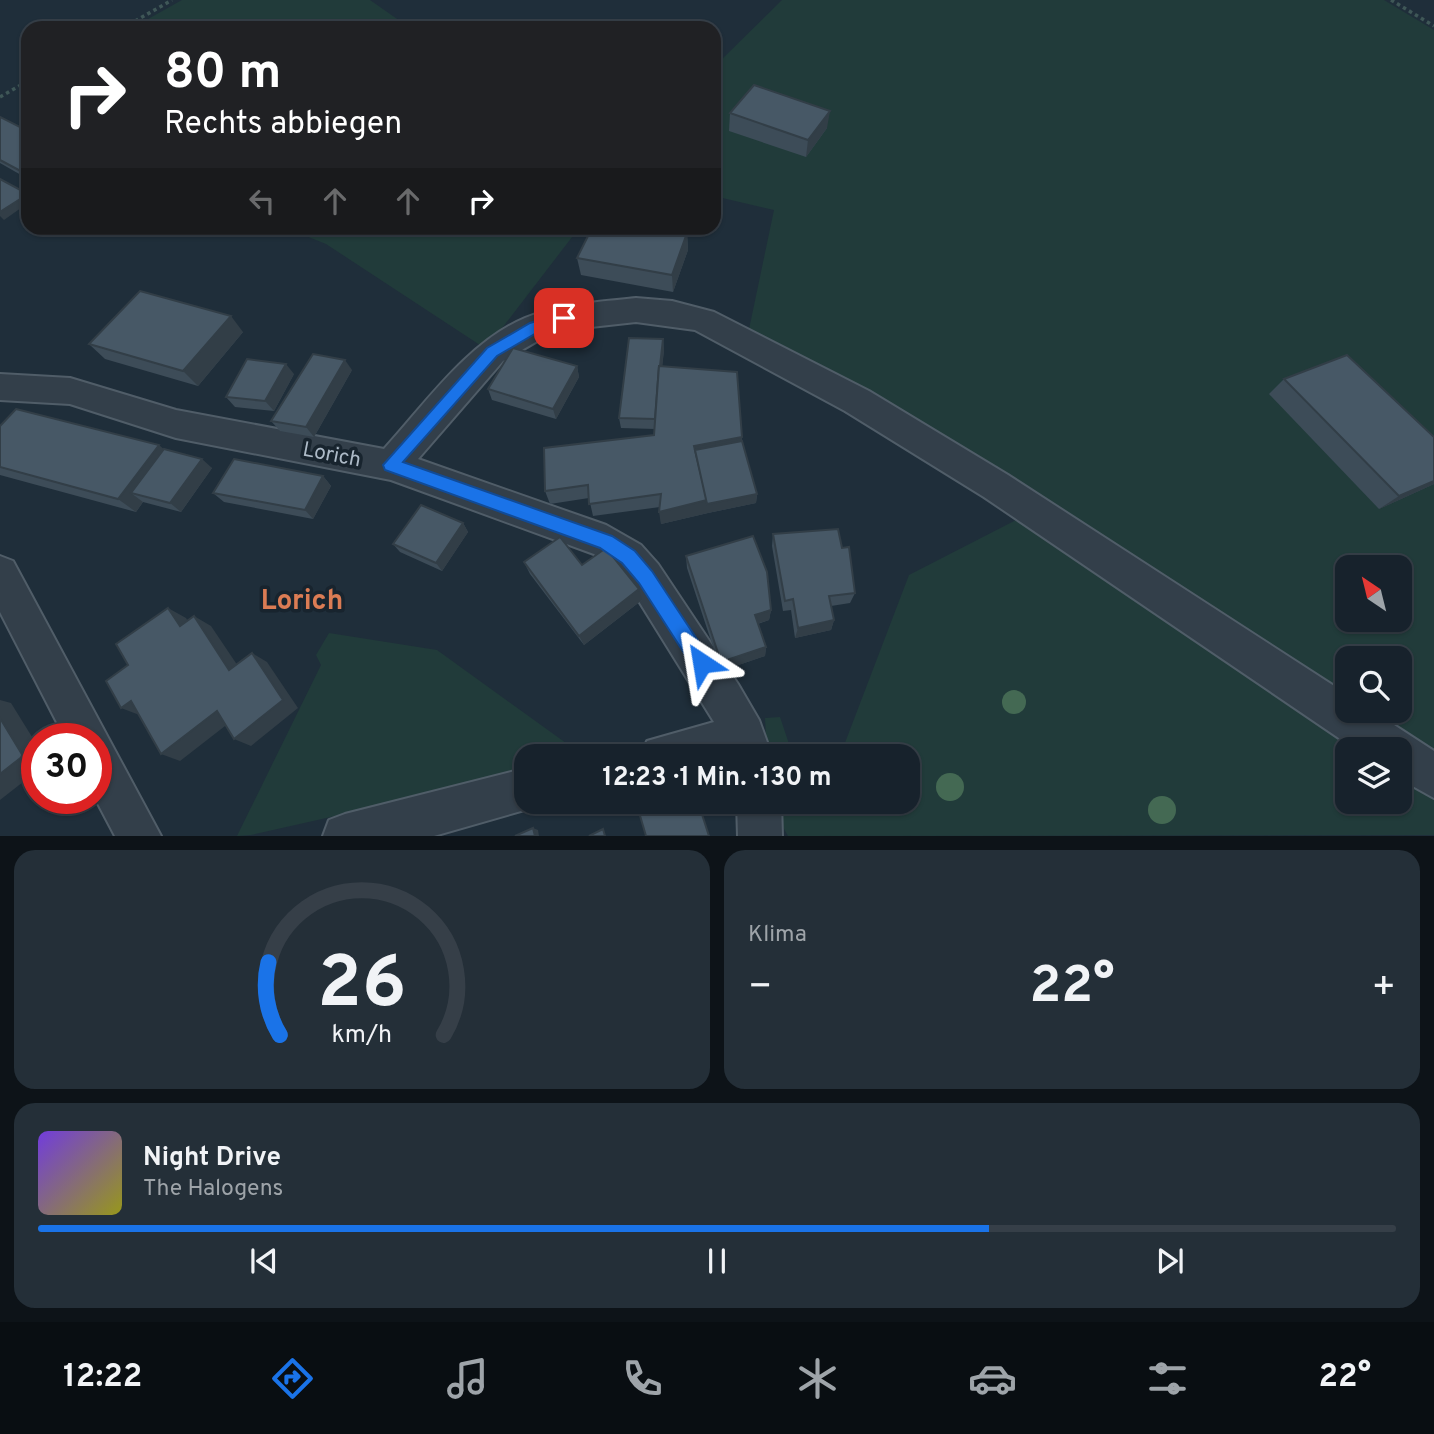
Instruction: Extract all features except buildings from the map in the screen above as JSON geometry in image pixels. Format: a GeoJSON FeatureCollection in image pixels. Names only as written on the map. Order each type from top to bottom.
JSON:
{"type":"FeatureCollection","features":[{"type":"Feature","properties":{"kind":"street"},"geometry":{"type":"LineString","coordinates":[[391,465],[492,352],[535,327],[564,318],[636,310],[672,313],[703,320],[857,401],[996,486],[1374,737]]}},
{"type":"Feature","properties":{"kind":"street","name":"Lorich"},"geometry":{"type":"LineString","coordinates":[[0,387],[70,391],[176,424],[391,465],[606,542],[628,557],[645,577],[724,698],[747,744]]}},
{"type":"Feature","properties":{"kind":"street"},"geometry":{"type":"LineString","coordinates":[[0,574],[79,723]]}},
{"type":"Feature","properties":{"kind":"street"},"geometry":{"type":"LineString","coordinates":[[1412,762],[1434,776]]}},
{"type":"Feature","properties":{"kind":"street"},"geometry":{"type":"LineString","coordinates":[[112,785],[139,835]]}},
{"type":"Feature","properties":{"kind":"street"},"geometry":{"type":"LineString","coordinates":[[345,835],[514,793]]}},
{"type":"Feature","properties":{"kind":"street"},"geometry":{"type":"LineString","coordinates":[[759,814],[760,835]]}},
{"type":"Feature","properties":{"kind":"path"},"geometry":{"type":"LineString","coordinates":[[135,21],[173,0]]}},
{"type":"Feature","properties":{"kind":"path"},"geometry":{"type":"LineString","coordinates":[[1391,0],[1434,26]]}},
{"type":"Feature","properties":{"kind":"path"},"geometry":{"type":"LineString","coordinates":[[0,97],[21,85]]}},
{"type":"Feature","properties":{"kind":"green space"},"geometry":{"type":"Polygon","coordinates":[[[182,0],[370,0],[400,21],[144,21],[182,0]]]}},
{"type":"Feature","properties":{"kind":"green space"},"geometry":{"type":"Polygon","coordinates":[[[782,0],[1384,0],[1434,30],[1434,759],[1412,745],[1412,737],[1400,737],[1378,723],[1412,723],[1412,646],[1335,646],[1335,696],[748,334],[774,210],[721,198],[721,60],[782,0]]]}},
{"type":"Feature","properties":{"kind":"green space"},"geometry":{"type":"Polygon","coordinates":[[[304,235],[574,235],[486,349],[326,244],[304,235]]]}},
{"type":"Feature","properties":{"kind":"green space"},"geometry":{"type":"Polygon","coordinates":[[[1024,516],[1355,737],[1335,737],[1335,814],[1412,814],[1412,776],[1434,793],[1434,835],[788,836],[776,814],[920,814],[920,744],[845,744],[909,575],[1024,516]]]}},
{"type":"Feature","properties":{"kind":"green space"},"geometry":{"type":"Polygon","coordinates":[[[329,633],[437,650],[567,744],[514,744],[514,776],[237,836],[321,665],[316,655],[329,633]]]}},
{"type":"Feature","properties":{"kind":"green space"},"geometry":{"type":"Polygon","coordinates":[[[780,717],[789,744],[766,744],[765,718],[780,717]]]}},
{"type":"Feature","properties":{"kind":"district","name":"Lorich"},"geometry":{"type":"Point","coordinates":[302,599]}},
{"type":"Feature","properties":{"kind":"route"},"geometry":{"type":"LineString","coordinates":[[564,318],[535,327],[492,352],[391,465],[574,533],[606,542],[628,557],[645,577],[702,663]]}}]}
